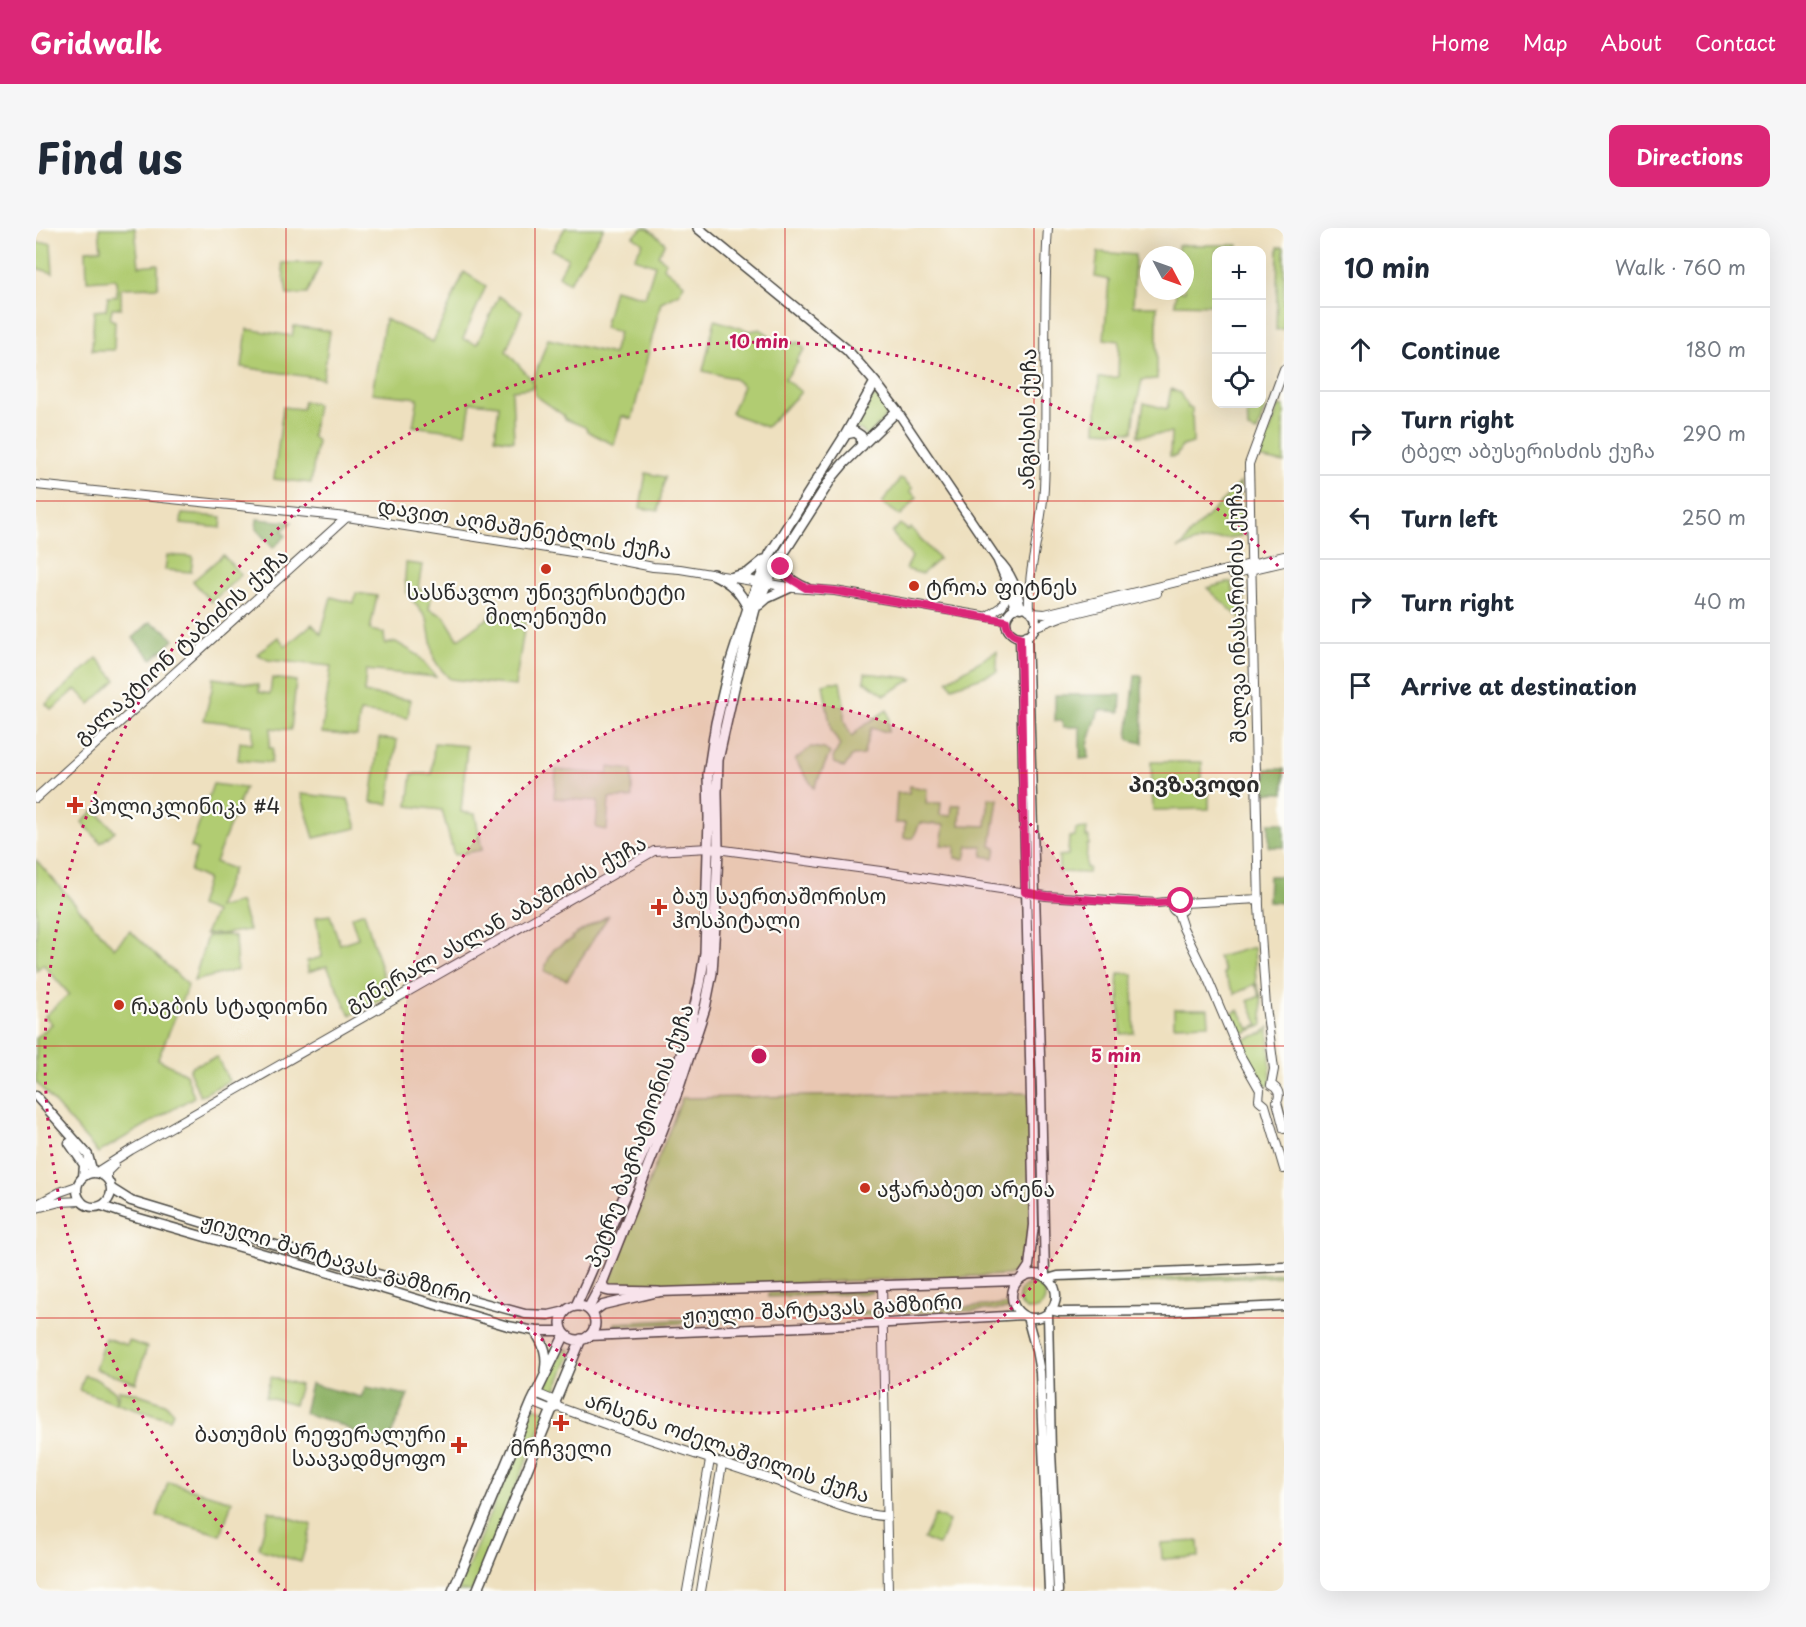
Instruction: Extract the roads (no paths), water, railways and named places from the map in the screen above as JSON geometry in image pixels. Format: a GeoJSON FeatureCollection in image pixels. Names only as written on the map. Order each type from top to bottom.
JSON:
{"type":"FeatureCollection","features":[{"type":"Feature","properties":{"kind":"main road"},"geometry":{"type":"LineString","coordinates":[[698,228],[847,350],[875,382],[997,559],[1006,568],[1024,610]]}},
{"type":"Feature","properties":{"kind":"main road","name":"პეტრე ბაგრატიონის ქუჩა"},"geometry":{"type":"LineString","coordinates":[[571,1308],[669,1094],[683,1052],[700,984],[705,953],[720,746],[752,608],[770,554],[846,434],[875,382]]}},
{"type":"Feature","properties":{"kind":"main road","name":"პეტრე ბაგრატიონის ქუჩა"},"geometry":{"type":"LineString","coordinates":[[762,582],[833,476],[897,411]]}},
{"type":"Feature","properties":{"kind":"main road"},"geometry":{"type":"LineString","coordinates":[[846,434],[858,433],[861,436],[862,446]]}},
{"type":"Feature","properties":{"kind":"main road"},"geometry":{"type":"LineString","coordinates":[[783,551],[781,567],[784,573],[795,583],[806,588]]}},
{"type":"Feature","properties":{"kind":"main road"},"geometry":{"type":"LineString","coordinates":[[733,577],[753,570],[770,554]]}},
{"type":"Feature","properties":{"kind":"main road"},"geometry":{"type":"LineString","coordinates":[[997,559],[1010,590],[1035,622],[1034,627],[1023,636]]}},
{"type":"Feature","properties":{"kind":"main road"},"geometry":{"type":"LineString","coordinates":[[713,574],[737,590],[752,608],[791,587]]}},
{"type":"Feature","properties":{"kind":"main road"},"geometry":{"type":"LineString","coordinates":[[1023,636],[1010,632],[1006,621],[1008,616],[1024,610]]}},
{"type":"Feature","properties":{"kind":"main road"},"geometry":{"type":"LineString","coordinates":[[1019,1280],[1028,1275],[1037,1274],[1046,1278],[1055,1290],[1056,1296],[1049,1311],[1035,1318],[1024,1316],[1016,1310],[1012,1303],[1013,1287],[1029,1266],[1034,1226],[1030,893],[1023,636]]}},
{"type":"Feature","properties":{"kind":"main road","name":"პეტრე ბაგრატიონის ქუჩა"},"geometry":{"type":"LineString","coordinates":[[590,1311],[677,1093],[705,1008],[712,973],[713,848]]}},
{"type":"Feature","properties":{"kind":"main road"},"geometry":{"type":"LineString","coordinates":[[1030,893],[1041,1078],[1046,1278]]}},
{"type":"Feature","properties":{"kind":"main road"},"geometry":{"type":"LineString","coordinates":[[36,1096],[88,1155],[95,1173],[107,1178],[112,1189],[108,1202],[91,1208],[81,1202],[77,1186],[83,1177],[84,1165],[75,1150],[36,1105]]}},
{"type":"Feature","properties":{"kind":"main road"},"geometry":{"type":"LineString","coordinates":[[83,1177],[95,1173]]}},
{"type":"Feature","properties":{"kind":"main road","name":"ჟიული შარტავას გამზირი"},"geometry":{"type":"LineString","coordinates":[[112,1189],[131,1201],[319,1258],[509,1310],[534,1315],[549,1314],[571,1308]]}},
{"type":"Feature","properties":{"kind":"main road","name":"ჟიული შარტავას გამზირი"},"geometry":{"type":"LineString","coordinates":[[102,1206],[508,1326],[564,1333]]}},
{"type":"Feature","properties":{"kind":"main road"},"geometry":{"type":"LineString","coordinates":[[1046,1278],[1284,1267]]}},
{"type":"Feature","properties":{"kind":"main road","name":"ჟიული შარტავას გამზირი"},"geometry":{"type":"LineString","coordinates":[[590,1311],[603,1305],[658,1292],[1019,1280]]}},
{"type":"Feature","properties":{"kind":"main road"},"geometry":{"type":"LineString","coordinates":[[602,1283],[605,1290],[609,1291],[658,1292]]}},
{"type":"Feature","properties":{"kind":"main road"},"geometry":{"type":"LineString","coordinates":[[1049,1311],[1171,1311],[1284,1306]]}},
{"type":"Feature","properties":{"kind":"main road"},"geometry":{"type":"LineString","coordinates":[[453,1591],[534,1398],[564,1333],[561,1320],[571,1308],[585,1307],[590,1311],[595,1325],[585,1338],[477,1591]]}},
{"type":"Feature","properties":{"kind":"main road"},"geometry":{"type":"LineString","coordinates":[[1049,1311],[1051,1452],[1058,1591]]}},
{"type":"Feature","properties":{"kind":"main road"},"geometry":{"type":"LineString","coordinates":[[1024,1316],[1036,1350],[1040,1372],[1049,1591]]}},
{"type":"Feature","properties":{"kind":"main road","name":"ჟიული შარტავას გამზირი"},"geometry":{"type":"LineString","coordinates":[[585,1338],[1024,1316]]}},
{"type":"Feature","properties":{"kind":"main road"},"geometry":{"type":"LineString","coordinates":[[535,1331],[546,1353],[546,1368],[542,1380]]}},
{"type":"Feature","properties":{"kind":"main road"},"geometry":{"type":"LineString","coordinates":[[564,1333],[571,1338],[585,1338]]}},
{"type":"Feature","properties":{"kind":"street","name":"ანგისის ქუჩა"},"geometry":{"type":"LineString","coordinates":[[1024,610],[1044,489],[1048,228]]}},
{"type":"Feature","properties":{"kind":"street","name":"შალვა ინასარიძის ქუჩა"},"geometry":{"type":"LineString","coordinates":[[1271,1085],[1274,1069],[1266,1007],[1259,899],[1249,464],[1284,369]]}},
{"type":"Feature","properties":{"kind":"street","name":"დავით აღმაშენებლის ქუჩა"},"geometry":{"type":"LineString","coordinates":[[36,485],[347,517],[598,556],[653,567],[876,597],[1006,621]]}},
{"type":"Feature","properties":{"kind":"street","name":"გალაკტიონ ტაბიძის ქუჩა"},"geometry":{"type":"LineString","coordinates":[[36,798],[347,517]]}},
{"type":"Feature","properties":{"kind":"street"},"geometry":{"type":"LineString","coordinates":[[1034,627],[1063,616],[1252,567],[1284,556]]}},
{"type":"Feature","properties":{"kind":"street"},"geometry":{"type":"LineString","coordinates":[[1024,610],[1045,614],[1252,567],[1284,562]]}},
{"type":"Feature","properties":{"kind":"street"},"geometry":{"type":"LineString","coordinates":[[985,617],[1002,606],[1010,590]]}},
{"type":"Feature","properties":{"kind":"street","name":"გენერალ ასლან აბაშიძის ქუჩა"},"geometry":{"type":"LineString","coordinates":[[95,1173],[131,1150],[654,851],[713,848],[1080,899],[1177,906],[1259,899]]}},
{"type":"Feature","properties":{"kind":"street"},"geometry":{"type":"LineString","coordinates":[[1177,906],[1183,928],[1207,977],[1240,1055],[1260,1090],[1259,1100],[1265,1105],[1284,1169]]}},
{"type":"Feature","properties":{"kind":"street"},"geometry":{"type":"LineString","coordinates":[[1260,1090],[1264,1086],[1271,1085],[1279,1092],[1276,1102],[1284,1129]]}},
{"type":"Feature","properties":{"kind":"street"},"geometry":{"type":"LineString","coordinates":[[1265,1105],[1269,1106],[1276,1102]]}},
{"type":"Feature","properties":{"kind":"street","name":"გენერალ ასლან აბაშიძის ქუჩა"},"geometry":{"type":"LineString","coordinates":[[107,1178],[106,1172],[131,1150]]}},
{"type":"Feature","properties":{"kind":"street"},"geometry":{"type":"LineString","coordinates":[[36,1207],[60,1192],[77,1186]]}},
{"type":"Feature","properties":{"kind":"street"},"geometry":{"type":"LineString","coordinates":[[36,1207],[60,1202],[81,1202]]}},
{"type":"Feature","properties":{"kind":"street"},"geometry":{"type":"LineString","coordinates":[[882,1284],[888,1591]]}},
{"type":"Feature","properties":{"kind":"street","name":"არსენა ოძელაშვილის ქუჩა"},"geometry":{"type":"LineString","coordinates":[[534,1398],[847,1507],[876,1516],[886,1516]]}},
{"type":"Feature","properties":{"kind":"street"},"geometry":{"type":"LineString","coordinates":[[687,1591],[710,1460]]}},
{"type":"Feature","properties":{"kind":"street"},"geometry":{"type":"LineString","coordinates":[[701,1591],[722,1464]]}},
{"type":"Feature","properties":{"kind":"place","name":"სასწავლო უნივერსიტეტი მილენიუმი"},"geometry":{"type":"Point","coordinates":[546,569]}},
{"type":"Feature","properties":{"kind":"place","name":"ტროა ფიტნეს"},"geometry":{"type":"Point","coordinates":[914,586]}},
{"type":"Feature","properties":{"kind":"place","name":"პოლიკლინიკა #4"},"geometry":{"type":"Point","coordinates":[75,805]}},
{"type":"Feature","properties":{"kind":"place","name":"ბაუ საერთაშორისო ჰოსპიტალი"},"geometry":{"type":"Point","coordinates":[659,907]}},
{"type":"Feature","properties":{"kind":"place","name":"რაგბის სტადიონი"},"geometry":{"type":"Point","coordinates":[119,1005]}},
{"type":"Feature","properties":{"kind":"place","name":"აჭარაბეთ არენა"},"geometry":{"type":"Point","coordinates":[865,1188]}},
{"type":"Feature","properties":{"kind":"place","name":"მრჩველი"},"geometry":{"type":"Point","coordinates":[561,1423]}},
{"type":"Feature","properties":{"kind":"place","name":"ბათუმის რეფერალური საავადმყოფო"},"geometry":{"type":"Point","coordinates":[459,1445]}},
{"type":"Feature","properties":{"kind":"district","name":"პივზავოდი"},"geometry":{"type":"Point","coordinates":[1194,782]}}]}
